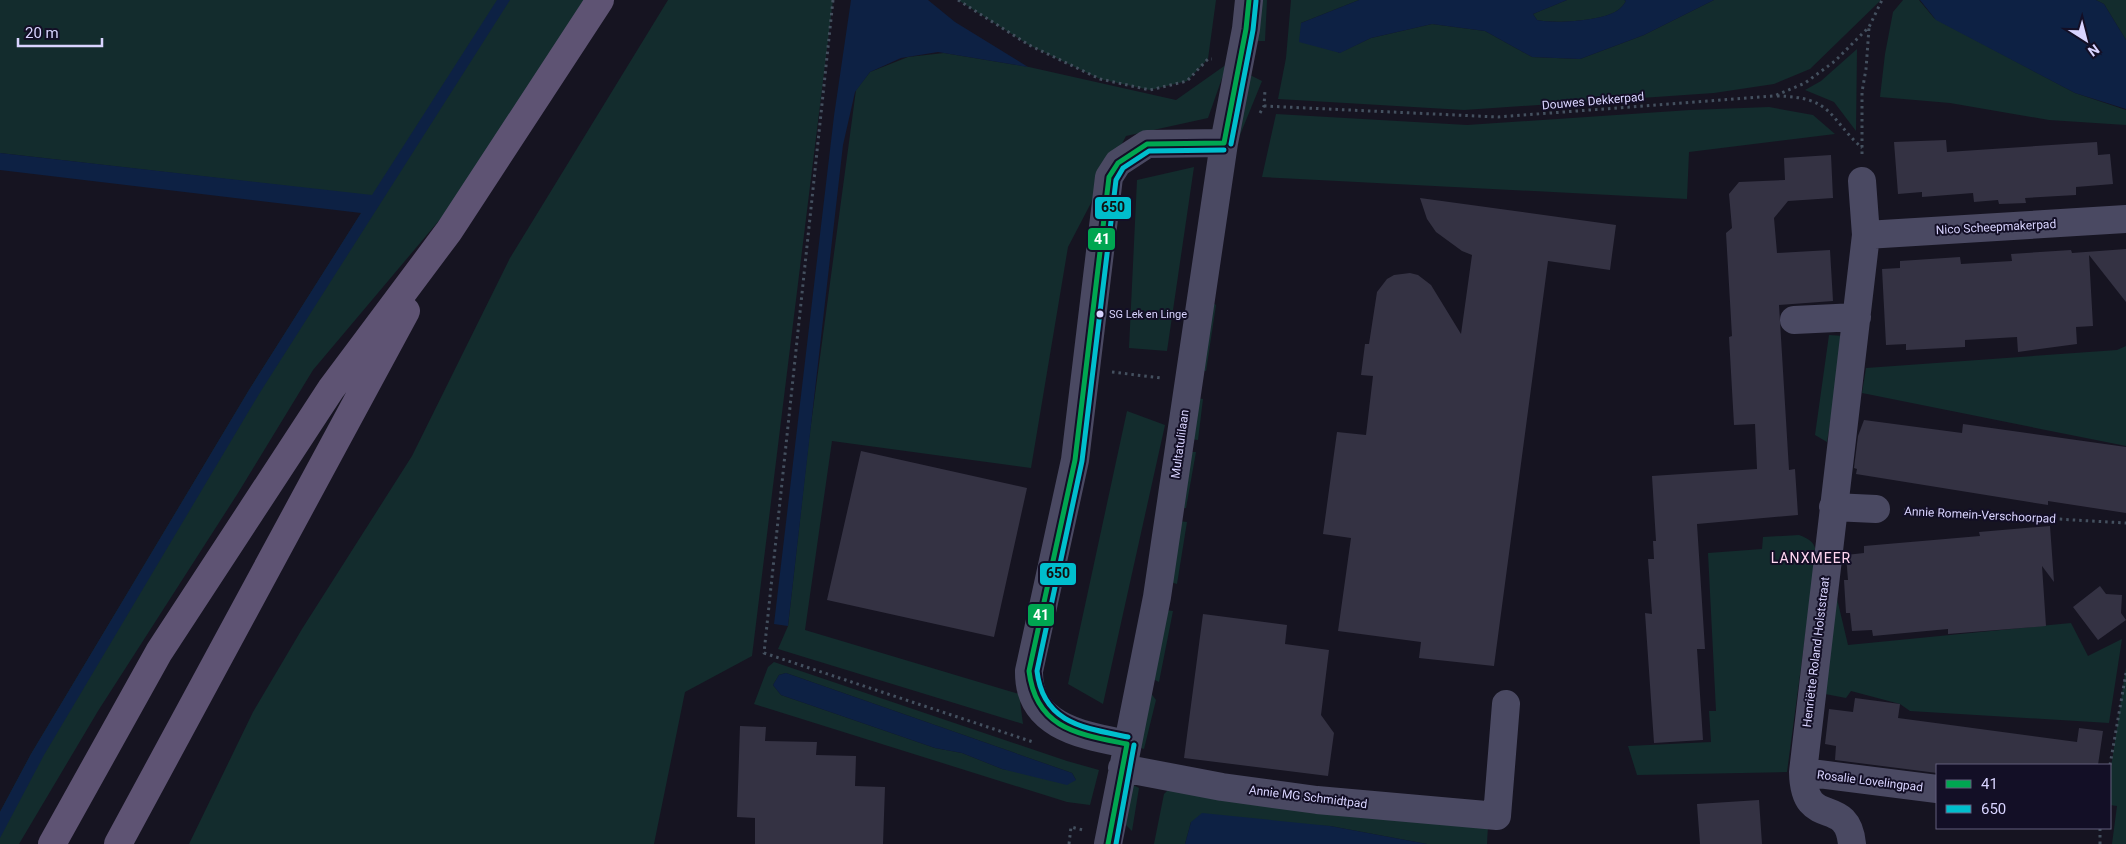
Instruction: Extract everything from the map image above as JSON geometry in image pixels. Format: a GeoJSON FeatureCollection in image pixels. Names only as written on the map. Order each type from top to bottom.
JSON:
{"type":"FeatureCollection","features":[{"type":"Feature","properties":{"kind":"main road"},"geometry":{"type":"LineString","coordinates":[[52,844],[159,652],[331,389],[449,231],[600,0]]}},
{"type":"Feature","properties":{"kind":"main road"},"geometry":{"type":"LineString","coordinates":[[118,844],[449,231]]}},
{"type":"Feature","properties":{"kind":"street","name":"Multatulilaan"},"geometry":{"type":"LineString","coordinates":[[1108,844],[1157,597],[1224,143],[1249,0]]}},
{"type":"Feature","properties":{"kind":"street"},"geometry":{"type":"LineString","coordinates":[[1124,756],[1086,736],[1055,723],[1039,710],[1029,686],[1029,671],[1075,460],[1109,177],[1118,163],[1147,144],[1224,143]]}},
{"type":"Feature","properties":{"kind":"street","name":"Henriëtte Roland Holststraat"},"geometry":{"type":"LineString","coordinates":[[1852,844],[1851,832],[1842,817],[1814,807],[1808,799],[1804,790],[1803,772],[1866,235],[1862,181]]}},
{"type":"Feature","properties":{"kind":"street","name":"Nico Scheepmakerpad"},"geometry":{"type":"LineString","coordinates":[[1866,235],[2126,219]]}},
{"type":"Feature","properties":{"kind":"street"},"geometry":{"type":"LineString","coordinates":[[1794,320],[1857,317]]}},
{"type":"Feature","properties":{"kind":"street"},"geometry":{"type":"LineString","coordinates":[[1833,507],[1876,509]]}},
{"type":"Feature","properties":{"kind":"street","name":"Annie MG Schmidtpad"},"geometry":{"type":"LineString","coordinates":[[1124,756],[1222,787],[1317,800],[1497,816],[1506,704]]}},
{"type":"Feature","properties":{"kind":"street","name":"Rosalie Lovelingpad"},"geometry":{"type":"LineString","coordinates":[[1803,772],[1936,789]]}},
{"type":"Feature","properties":{"kind":"path"},"geometry":{"type":"LineString","coordinates":[[833,0],[764,653],[1038,744]]}},
{"type":"Feature","properties":{"kind":"path"},"geometry":{"type":"LineString","coordinates":[[958,0],[1029,45],[1100,79],[1150,90],[1187,81],[1208,60],[1241,54]]}},
{"type":"Feature","properties":{"kind":"path","name":"Douwes Dekkerpad"},"geometry":{"type":"LineString","coordinates":[[1264,106],[1498,117],[1774,96],[1805,83],[1848,49],[1859,35],[1869,27],[1882,2]]}},
{"type":"Feature","properties":{"kind":"path"},"geometry":{"type":"LineString","coordinates":[[1862,181],[1862,92],[1866,69],[1869,27]]}},
{"type":"Feature","properties":{"kind":"path"},"geometry":{"type":"LineString","coordinates":[[1774,96],[1796,96],[1810,100],[1823,107],[1833,114],[1848,136],[1862,148]]}},
{"type":"Feature","properties":{"kind":"path"},"geometry":{"type":"LineString","coordinates":[[1086,369],[1189,381]]}},
{"type":"Feature","properties":{"kind":"path","name":"Annie Romein-Verschoorpad"},"geometry":{"type":"LineString","coordinates":[[1876,509],[2126,523]]}},
{"type":"Feature","properties":{"kind":"path"},"geometry":{"type":"LineString","coordinates":[[2110,764],[2126,673]]}},
{"type":"Feature","properties":{"kind":"path"},"geometry":{"type":"LineString","coordinates":[[2100,829],[2100,844]]}},
{"type":"Feature","properties":{"kind":"green space"},"geometry":{"type":"Polygon","coordinates":[[[0,0],[584,0],[458,198],[313,370],[238,493],[98,711],[19,844],[0,844],[0,812],[31,754],[249,390],[372,196],[0,153],[0,0]]]}},
{"type":"Feature","properties":{"kind":"green space"},"geometry":{"type":"Polygon","coordinates":[[[668,0],[833,0],[752,656],[685,692],[654,844],[189,844],[253,712],[302,629],[412,456],[510,258],[668,0]]]}},
{"type":"Feature","properties":{"kind":"green space"},"geometry":{"type":"Polygon","coordinates":[[[958,0],[1216,0],[1208,59],[1187,81],[1150,90],[1100,79],[1029,45],[958,0]]]}},
{"type":"Feature","properties":{"kind":"green space"},"geometry":{"type":"Polygon","coordinates":[[[1259,0],[1267,0],[1265,41],[1254,41],[1259,0]]]}},
{"type":"Feature","properties":{"kind":"green space"},"geometry":{"type":"Polygon","coordinates":[[[1291,0],[1359,0],[1301,23],[1339,53],[1371,38],[1432,24],[1485,31],[1532,57],[1580,59],[1644,35],[1714,0],[1881,0],[1810,69],[1774,84],[1714,93],[1464,110],[1278,99],[1286,58],[1291,0]]]}},
{"type":"Feature","properties":{"kind":"green space"},"geometry":{"type":"Polygon","coordinates":[[[1567,0],[1626,1],[1611,14],[1591,19],[1545,21],[1537,20],[1533,14],[1567,0]]]}},
{"type":"Feature","properties":{"kind":"green space"},"geometry":{"type":"Polygon","coordinates":[[[1903,0],[1919,0],[1934,18],[2075,93],[2126,110],[2126,125],[2049,120],[1950,103],[1880,97],[1885,54],[1893,12],[1903,0]]]}},
{"type":"Feature","properties":{"kind":"green space"},"geometry":{"type":"Polygon","coordinates":[[[2096,0],[2126,0],[2126,40],[2104,4],[2096,0]]]}},
{"type":"Feature","properties":{"kind":"green space"},"geometry":{"type":"Polygon","coordinates":[[[1857,49],[1856,131],[1834,102],[1805,90],[1821,81],[1857,49]]]}},
{"type":"Feature","properties":{"kind":"green space"},"geometry":{"type":"Polygon","coordinates":[[[944,53],[1029,67],[1176,100],[1227,64],[1208,118],[1126,136],[1068,247],[1031,468],[832,441],[805,630],[1019,694],[1023,724],[778,649],[788,626],[809,439],[856,90],[870,72],[908,57],[944,53]]]}},
{"type":"Feature","properties":{"kind":"green space"},"geometry":{"type":"Polygon","coordinates":[[[1250,75],[1262,81],[1240,135],[1234,135],[1250,75]]]}},
{"type":"Feature","properties":{"kind":"green space"},"geometry":{"type":"Polygon","coordinates":[[[1769,107],[1813,115],[1835,134],[1689,152],[1687,199],[1262,177],[1276,114],[1467,125],[1690,110],[1769,107]]]}},
{"type":"Feature","properties":{"kind":"green space"},"geometry":{"type":"Polygon","coordinates":[[[1194,167],[1167,351],[1129,348],[1137,180],[1194,167]]]}},
{"type":"Feature","properties":{"kind":"green space"},"geometry":{"type":"Polygon","coordinates":[[[1210,301],[1216,305],[1206,371],[1197,370],[1210,301]]]}},
{"type":"Feature","properties":{"kind":"green space"},"geometry":{"type":"Polygon","coordinates":[[[1829,335],[1844,336],[1827,442],[1815,435],[1829,335]]]}},
{"type":"Feature","properties":{"kind":"green space"},"geometry":{"type":"Polygon","coordinates":[[[2126,346],[2126,446],[1862,393],[1866,368],[2117,350],[2126,346]]]}},
{"type":"Feature","properties":{"kind":"green space"},"geometry":{"type":"Polygon","coordinates":[[[1197,398],[1203,399],[1198,440],[1189,439],[1197,398]]]}},
{"type":"Feature","properties":{"kind":"green space"},"geometry":{"type":"Polygon","coordinates":[[[1127,411],[1165,425],[1103,704],[1068,684],[1127,411]]]}},
{"type":"Feature","properties":{"kind":"green space"},"geometry":{"type":"Polygon","coordinates":[[[1189,452],[1196,452],[1186,508],[1179,508],[1189,452]]]}},
{"type":"Feature","properties":{"kind":"green space"},"geometry":{"type":"Polygon","coordinates":[[[1178,521],[1187,522],[1177,584],[1167,581],[1178,521]]]}},
{"type":"Feature","properties":{"kind":"green space"},"geometry":{"type":"Polygon","coordinates":[[[1799,535],[1812,542],[1816,555],[1787,772],[1637,775],[1628,746],[1711,742],[1709,711],[1716,711],[1708,553],[1762,549],[1763,537],[1799,535]]]}},
{"type":"Feature","properties":{"kind":"green space"},"geometry":{"type":"Polygon","coordinates":[[[1834,586],[1848,645],[2071,623],[2088,656],[2122,639],[2109,723],[1910,711],[1900,704],[1851,691],[1846,698],[1825,694],[1834,586]]]}},
{"type":"Feature","properties":{"kind":"green space"},"geometry":{"type":"Polygon","coordinates":[[[1165,610],[1173,611],[1159,682],[1153,679],[1165,610]]]}},
{"type":"Feature","properties":{"kind":"green space"},"geometry":{"type":"Polygon","coordinates":[[[774,662],[1067,761],[1099,770],[1090,805],[1067,802],[754,704],[768,667],[774,662]],[[786,673],[779,675],[773,685],[781,695],[935,748],[962,753],[1002,769],[1076,780],[1072,773],[786,673]]]}},
{"type":"Feature","properties":{"kind":"green space"},"geometry":{"type":"Polygon","coordinates":[[[2126,667],[2126,844],[2112,844],[2117,806],[2111,805],[2111,767],[2126,667]]]}},
{"type":"Feature","properties":{"kind":"green space"},"geometry":{"type":"Polygon","coordinates":[[[1150,692],[1156,700],[1144,749],[1135,746],[1150,692]]]}},
{"type":"Feature","properties":{"kind":"green space"},"geometry":{"type":"Polygon","coordinates":[[[1131,784],[1139,788],[1132,831],[1125,824],[1131,784]]]}},
{"type":"Feature","properties":{"kind":"green space"},"geometry":{"type":"Polygon","coordinates":[[[1170,788],[1488,826],[1487,844],[1427,844],[1330,826],[1191,822],[1185,844],[1154,844],[1164,794],[1170,788]]]}},
{"type":"Feature","properties":{"kind":"water"},"geometry":{"type":"Polygon","coordinates":[[[497,0],[510,0],[259,394],[44,755],[0,838],[0,812],[31,754],[249,390],[361,213],[0,170],[0,153],[372,195],[497,0]]]}},
{"type":"Feature","properties":{"kind":"water"},"geometry":{"type":"Polygon","coordinates":[[[851,0],[928,0],[955,22],[1028,67],[938,52],[901,58],[870,72],[855,92],[843,145],[788,626],[774,624],[834,116],[851,0]]]}},
{"type":"Feature","properties":{"kind":"water"},"geometry":{"type":"Polygon","coordinates":[[[1359,0],[1567,0],[1533,14],[1537,20],[1555,22],[1579,21],[1602,17],[1619,9],[1626,1],[1624,0],[1714,0],[1644,35],[1580,59],[1532,57],[1485,31],[1432,24],[1371,38],[1340,53],[1299,42],[1301,23],[1359,0]]]}},
{"type":"Feature","properties":{"kind":"water"},"geometry":{"type":"Polygon","coordinates":[[[1920,0],[2096,0],[2104,4],[2126,40],[2126,109],[2075,93],[1936,20],[1920,0]]]}},
{"type":"Feature","properties":{"kind":"water"},"geometry":{"type":"Polygon","coordinates":[[[786,673],[1072,773],[1076,780],[1067,785],[1002,769],[962,753],[935,748],[781,695],[773,685],[779,675],[786,673]]]}},
{"type":"Feature","properties":{"kind":"water"},"geometry":{"type":"Polygon","coordinates":[[[1202,813],[1330,826],[1427,844],[1185,844],[1191,822],[1202,813]]]}},
{"type":"Feature","properties":{"kind":"building"},"geometry":{"type":"Polygon","coordinates":[[[1946,140],[1947,152],[2097,142],[2098,155],[2110,154],[2113,184],[2076,187],[2076,195],[2025,198],[2026,203],[1999,204],[1998,200],[1974,202],[1973,193],[1922,197],[1922,192],[1898,194],[1894,142],[1946,140]]]}},
{"type":"Feature","properties":{"kind":"building"},"geometry":{"type":"Polygon","coordinates":[[[1831,155],[1833,198],[1788,201],[1774,218],[1777,253],[1830,250],[1833,301],[1779,305],[1789,470],[1795,469],[1798,515],[1697,524],[1705,649],[1697,649],[1703,740],[1654,743],[1645,613],[1652,614],[1648,559],[1654,559],[1653,541],[1656,541],[1652,476],[1757,469],[1755,424],[1734,425],[1729,337],[1732,336],[1726,233],[1732,228],[1729,194],[1739,182],[1785,180],[1784,158],[1831,155]]]}},
{"type":"Feature","properties":{"kind":"building"},"geometry":{"type":"Polygon","coordinates":[[[1420,198],[1616,225],[1610,270],[1548,261],[1494,666],[1419,658],[1421,642],[1338,631],[1351,538],[1323,534],[1337,432],[1366,435],[1373,376],[1361,375],[1365,344],[1369,344],[1377,292],[1387,279],[1394,275],[1410,273],[1418,275],[1431,285],[1461,334],[1472,255],[1462,251],[1436,232],[1427,219],[1420,198]]]}},
{"type":"Feature","properties":{"kind":"building"},"geometry":{"type":"Polygon","coordinates":[[[2126,249],[2126,302],[2089,255],[2093,326],[2076,327],[2077,344],[2018,352],[2017,337],[1965,340],[1965,347],[1906,350],[1906,344],[1886,345],[1882,269],[1900,268],[1900,261],[1960,257],[1961,264],[2012,261],[2011,254],[2071,250],[2072,253],[2126,249]]]}},
{"type":"Feature","properties":{"kind":"building"},"geometry":{"type":"Polygon","coordinates":[[[1864,420],[1962,433],[1963,424],[2126,447],[2126,513],[2048,501],[2048,505],[1856,474],[1857,469],[1854,468],[1858,436],[1864,420]]]}},
{"type":"Feature","properties":{"kind":"building"},"geometry":{"type":"Polygon","coordinates":[[[861,451],[1027,488],[994,637],[827,600],[861,451]]]}},
{"type":"Feature","properties":{"kind":"building"},"geometry":{"type":"Polygon","coordinates":[[[2050,526],[2054,582],[2042,566],[2046,626],[1948,634],[1948,629],[1873,636],[1872,630],[1852,631],[1850,613],[1846,613],[1844,580],[1848,580],[1846,555],[1864,553],[1864,546],[1980,536],[1979,532],[2050,526]]]}},
{"type":"Feature","properties":{"kind":"building"},"geometry":{"type":"Polygon","coordinates":[[[2100,586],[2106,594],[2122,595],[2121,613],[2126,620],[2098,640],[2073,607],[2100,586]]]}},
{"type":"Feature","properties":{"kind":"building"},"geometry":{"type":"Polygon","coordinates":[[[1203,614],[1287,625],[1285,644],[1329,650],[1321,715],[1334,733],[1328,776],[1184,758],[1203,614]]]}},
{"type":"Feature","properties":{"kind":"building"},"geometry":{"type":"Polygon","coordinates":[[[1855,698],[1900,704],[1898,718],[2077,742],[2079,728],[2103,731],[2098,764],[1936,764],[1936,773],[1835,760],[1836,746],[1825,744],[1829,709],[1853,712],[1855,698]]]}},
{"type":"Feature","properties":{"kind":"building"},"geometry":{"type":"Polygon","coordinates":[[[740,726],[766,727],[765,741],[817,742],[816,755],[856,756],[855,786],[885,787],[883,844],[755,844],[755,818],[737,817],[740,726]]]}},
{"type":"Feature","properties":{"kind":"building"},"geometry":{"type":"Polygon","coordinates":[[[1759,800],[1762,844],[1700,844],[1697,804],[1759,800]]]}},
{"type":"Feature","properties":{"kind":"transit line","name":"41"},"geometry":{"type":"LineString","coordinates":[[1224,143],[1246,29],[1249,0]]}},
{"type":"Feature","properties":{"kind":"transit line","name":"650"},"geometry":{"type":"LineString","coordinates":[[1231,144],[1253,30],[1256,1]]}},
{"type":"Feature","properties":{"kind":"transit line","name":"41"},"geometry":{"type":"LineString","coordinates":[[1127,744],[1092,737],[1062,726],[1050,717],[1040,705],[1033,690],[1029,671],[1075,460],[1109,177],[1118,163],[1147,144],[1224,143]]}},
{"type":"Feature","properties":{"kind":"transit line","name":"650"},"geometry":{"type":"LineString","coordinates":[[1128,737],[1082,726],[1057,713],[1041,689],[1037,671],[1082,461],[1116,180],[1123,168],[1149,151],[1224,150]]}},
{"type":"Feature","properties":{"kind":"transit line","name":"41"},"geometry":{"type":"LineString","coordinates":[[1108,844],[1127,744]]}},
{"type":"Feature","properties":{"kind":"transit line","name":"650"},"geometry":{"type":"LineString","coordinates":[[1116,844],[1134,745]]}},
{"type":"Feature","properties":{"kind":"place","name":"SG Lek en Linge"},"geometry":{"type":"Point","coordinates":[1100,314]}},
{"type":"Feature","properties":{"kind":"district","name":"LANXMEER"},"geometry":{"type":"Point","coordinates":[1811,558]}}]}
